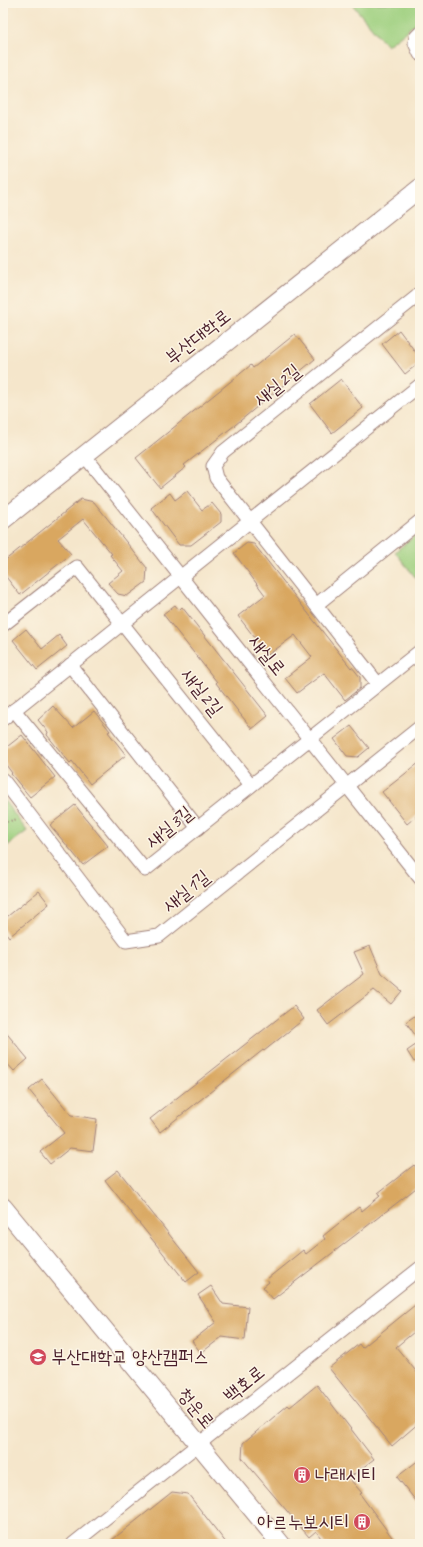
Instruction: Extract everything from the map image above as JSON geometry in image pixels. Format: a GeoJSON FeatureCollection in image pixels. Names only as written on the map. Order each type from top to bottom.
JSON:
{"type":"FeatureCollection","features":[{"type":"Feature","properties":{"kind":"street"},"geometry":{"type":"LineString","coordinates":[[420,33],[416,37],[415,43],[420,54]]}},
{"type":"Feature","properties":{"kind":"street","name":"부산대학로"},"geometry":{"type":"LineString","coordinates":[[3,520],[420,188]]}},
{"type":"Feature","properties":{"kind":"street","name":"새실2길"},"geometry":{"type":"LineString","coordinates":[[316,605],[249,522],[216,478],[213,466],[223,452],[420,294]]}},
{"type":"Feature","properties":{"kind":"street"},"geometry":{"type":"LineString","coordinates":[[3,719],[420,385]]}},
{"type":"Feature","properties":{"kind":"street","name":"새실로"},"geometry":{"type":"LineString","coordinates":[[84,455],[420,878]]}},
{"type":"Feature","properties":{"kind":"street"},"geometry":{"type":"LineString","coordinates":[[378,684],[316,605],[420,521]]}},
{"type":"Feature","properties":{"kind":"street"},"geometry":{"type":"LineString","coordinates":[[3,625],[77,567],[123,623]]}},
{"type":"Feature","properties":{"kind":"street","name":"새실2길"},"geometry":{"type":"LineString","coordinates":[[123,623],[251,785]]}},
{"type":"Feature","properties":{"kind":"street","name":"새실3길"},"geometry":{"type":"LineString","coordinates":[[14,710],[145,870],[420,650]]}},
{"type":"Feature","properties":{"kind":"street"},"geometry":{"type":"LineString","coordinates":[[70,665],[198,828]]}},
{"type":"Feature","properties":{"kind":"street","name":"새실1길"},"geometry":{"type":"LineString","coordinates":[[3,780],[126,941],[159,936],[420,727]]}},
{"type":"Feature","properties":{"kind":"street","name":"청운로"},"geometry":{"type":"LineString","coordinates":[[3,1207],[281,1544]]}},
{"type":"Feature","properties":{"kind":"street","name":"백호로"},"geometry":{"type":"LineString","coordinates":[[73,1544],[420,1268]]}},
{"type":"Feature","properties":{"kind":"path"},"geometry":{"type":"LineString","coordinates":[[3,823],[18,819]]}},
{"type":"Feature","properties":{"kind":"green space"},"geometry":{"type":"Polygon","coordinates":[[[351,3],[420,3],[420,20],[387,46],[351,3]]]}},
{"type":"Feature","properties":{"kind":"green space"},"geometry":{"type":"Polygon","coordinates":[[[420,531],[420,583],[395,552],[420,531]]]}},
{"type":"Feature","properties":{"kind":"green space"},"geometry":{"type":"Polygon","coordinates":[[[3,799],[27,831],[3,849],[3,799]]]}},
{"type":"Feature","properties":{"kind":"building"},"geometry":{"type":"Polygon","coordinates":[[[399,330],[420,358],[420,362],[405,374],[382,344],[399,330]]]}},
{"type":"Feature","properties":{"kind":"building"},"geometry":{"type":"Polygon","coordinates":[[[295,334],[315,359],[184,465],[186,467],[160,488],[136,458],[251,365],[253,368],[295,334]]]}},
{"type":"Feature","properties":{"kind":"building"},"geometry":{"type":"Polygon","coordinates":[[[341,379],[363,408],[332,433],[310,404],[341,379]]]}},
{"type":"Feature","properties":{"kind":"building"},"geometry":{"type":"Polygon","coordinates":[[[187,491],[202,510],[212,503],[221,514],[221,522],[191,545],[179,545],[151,508],[170,493],[175,500],[187,491]]]}},
{"type":"Feature","properties":{"kind":"building"},"geometry":{"type":"Polygon","coordinates":[[[81,499],[94,502],[147,568],[146,582],[127,596],[118,594],[108,583],[123,571],[110,555],[112,554],[83,519],[58,539],[71,554],[20,595],[3,573],[3,562],[81,499]]]}},
{"type":"Feature","properties":{"kind":"building"},"geometry":{"type":"Polygon","coordinates":[[[247,543],[254,544],[351,668],[352,667],[360,677],[360,688],[345,700],[324,673],[297,693],[285,678],[312,657],[295,635],[268,655],[238,616],[265,595],[234,553],[247,543]]]}},
{"type":"Feature","properties":{"kind":"building"},"geometry":{"type":"Polygon","coordinates":[[[175,605],[179,610],[182,607],[268,716],[252,729],[163,614],[175,605]]]}},
{"type":"Feature","properties":{"kind":"building"},"geometry":{"type":"Polygon","coordinates":[[[26,629],[42,649],[59,635],[67,646],[37,670],[13,640],[26,629]]]}},
{"type":"Feature","properties":{"kind":"building"},"geometry":{"type":"Polygon","coordinates":[[[53,706],[73,728],[94,711],[126,755],[90,784],[72,761],[70,763],[47,735],[48,732],[38,720],[53,706]]]}},
{"type":"Feature","properties":{"kind":"building"},"geometry":{"type":"Polygon","coordinates":[[[351,726],[369,748],[358,757],[347,756],[334,739],[351,726]]]}},
{"type":"Feature","properties":{"kind":"building"},"geometry":{"type":"Polygon","coordinates":[[[22,735],[55,777],[30,797],[11,774],[12,773],[3,761],[3,750],[22,735]]]}},
{"type":"Feature","properties":{"kind":"building"},"geometry":{"type":"Polygon","coordinates":[[[420,762],[420,813],[407,824],[382,792],[420,762]]]}},
{"type":"Feature","properties":{"kind":"building"},"geometry":{"type":"Polygon","coordinates":[[[75,805],[108,846],[83,865],[50,825],[75,805]]]}},
{"type":"Feature","properties":{"kind":"building"},"geometry":{"type":"Polygon","coordinates":[[[39,891],[49,904],[9,937],[3,929],[3,920],[39,891]]]}},
{"type":"Feature","properties":{"kind":"building"},"geometry":{"type":"Polygon","coordinates":[[[370,946],[382,974],[402,991],[391,1004],[374,990],[328,1025],[317,1010],[364,974],[354,952],[370,946]]]}},
{"type":"Feature","properties":{"kind":"building"},"geometry":{"type":"Polygon","coordinates":[[[294,1006],[304,1019],[160,1132],[150,1119],[294,1006]]]}},
{"type":"Feature","properties":{"kind":"building"},"geometry":{"type":"Polygon","coordinates":[[[420,1012],[420,1042],[406,1022],[420,1012]]]}},
{"type":"Feature","properties":{"kind":"building"},"geometry":{"type":"Polygon","coordinates":[[[3,1029],[28,1059],[14,1071],[3,1059],[3,1029]]]}},
{"type":"Feature","properties":{"kind":"building"},"geometry":{"type":"Polygon","coordinates":[[[420,1042],[420,1058],[414,1062],[407,1051],[420,1042]]]}},
{"type":"Feature","properties":{"kind":"building"},"geometry":{"type":"Polygon","coordinates":[[[42,1079],[71,1115],[97,1119],[93,1151],[70,1148],[50,1164],[40,1152],[64,1133],[29,1090],[42,1079]]]}},
{"type":"Feature","properties":{"kind":"building"},"geometry":{"type":"Polygon","coordinates":[[[414,1165],[420,1172],[420,1185],[273,1299],[263,1287],[269,1282],[267,1279],[303,1250],[306,1254],[325,1239],[323,1236],[359,1207],[362,1211],[380,1196],[378,1193],[414,1165]]]}},
{"type":"Feature","properties":{"kind":"building"},"geometry":{"type":"Polygon","coordinates":[[[118,1170],[199,1272],[186,1282],[105,1180],[118,1170]]]}},
{"type":"Feature","properties":{"kind":"building"},"geometry":{"type":"Polygon","coordinates":[[[211,1286],[223,1304],[248,1307],[245,1340],[222,1337],[201,1353],[192,1341],[216,1322],[198,1295],[211,1286]]]}},
{"type":"Feature","properties":{"kind":"building"},"geometry":{"type":"Polygon","coordinates":[[[420,1301],[420,1327],[396,1347],[420,1376],[420,1422],[392,1446],[329,1368],[359,1344],[362,1348],[420,1301]]]}},
{"type":"Feature","properties":{"kind":"building"},"geometry":{"type":"Polygon","coordinates":[[[317,1385],[374,1459],[349,1478],[362,1493],[360,1494],[397,1544],[325,1544],[316,1531],[309,1537],[242,1458],[243,1443],[288,1405],[290,1407],[317,1385]]]}},
{"type":"Feature","properties":{"kind":"building"},"geometry":{"type":"Polygon","coordinates":[[[420,1459],[420,1506],[397,1477],[420,1459]]]}},
{"type":"Feature","properties":{"kind":"building"},"geometry":{"type":"Polygon","coordinates":[[[172,1492],[188,1494],[227,1544],[107,1544],[172,1492]]]}},
{"type":"Feature","properties":{"kind":"place","name":"부산대학교 양산캠퍼스"},"geometry":{"type":"Point","coordinates":[38,1357]}},
{"type":"Feature","properties":{"kind":"place","name":"나래시티"},"geometry":{"type":"Point","coordinates":[302,1475]}},
{"type":"Feature","properties":{"kind":"place","name":"아르누보시티"},"geometry":{"type":"Point","coordinates":[362,1522]}}]}
